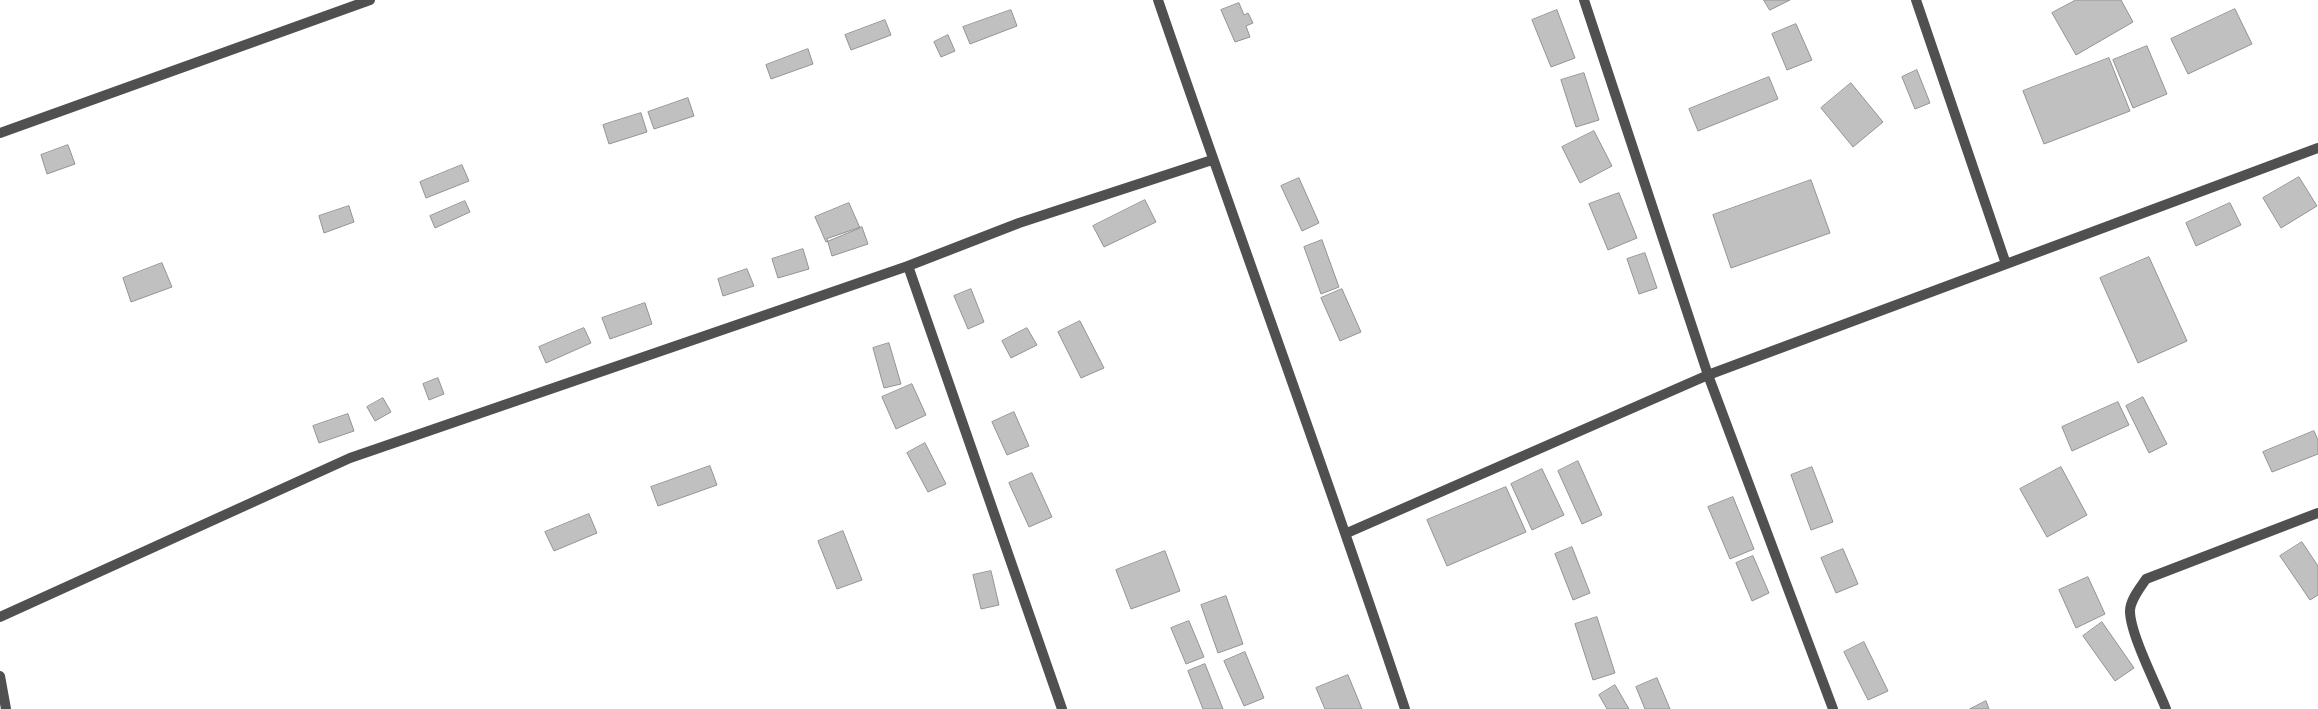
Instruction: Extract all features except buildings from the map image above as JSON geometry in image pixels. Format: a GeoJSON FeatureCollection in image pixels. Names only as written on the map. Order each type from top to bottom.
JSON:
{"type":"FeatureCollection","features":[{"type":"Feature","properties":{"kind":"street"},"geometry":{"type":"LineString","coordinates":[[0,134],[370,0]]}},
{"type":"Feature","properties":{"kind":"street"},"geometry":{"type":"LineString","coordinates":[[1158,0],[1212,160],[1347,533],[1405,709]]}},
{"type":"Feature","properties":{"kind":"street"},"geometry":{"type":"LineString","coordinates":[[1584,0],[1708,375],[1833,709]]}},
{"type":"Feature","properties":{"kind":"street"},"geometry":{"type":"LineString","coordinates":[[1916,0],[2006,264]]}},
{"type":"Feature","properties":{"kind":"street"},"geometry":{"type":"LineString","coordinates":[[1347,533],[1708,375],[2318,148]]}},
{"type":"Feature","properties":{"kind":"street"},"geometry":{"type":"LineString","coordinates":[[0,617],[350,458],[908,266],[1019,223],[1212,160]]}},
{"type":"Feature","properties":{"kind":"street"},"geometry":{"type":"LineString","coordinates":[[908,266],[1062,709]]}},
{"type":"Feature","properties":{"kind":"street"},"geometry":{"type":"LineString","coordinates":[[2166,709],[2137,638],[2130,611],[2136,594],[2146,579],[2318,513]]}},
{"type":"Feature","properties":{"kind":"street"},"geometry":{"type":"LineString","coordinates":[[0,676],[6,709]]}}]}
